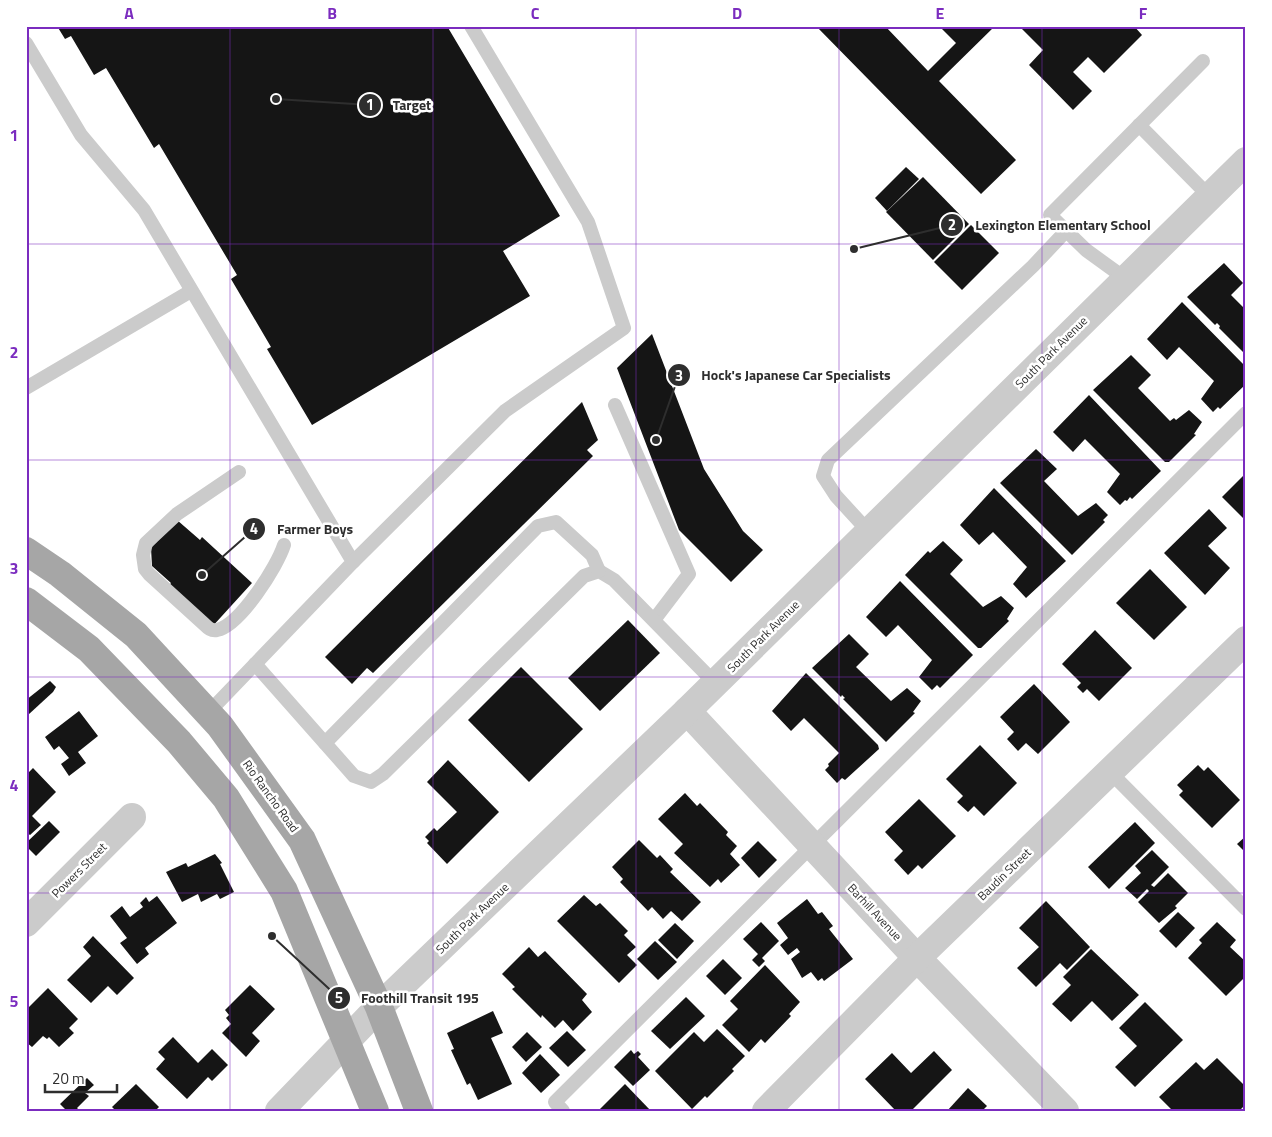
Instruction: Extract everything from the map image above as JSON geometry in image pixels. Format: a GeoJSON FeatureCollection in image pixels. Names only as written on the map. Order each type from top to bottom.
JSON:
{"type":"FeatureCollection","features":[{"type":"Feature","properties":{"kind":"main road","name":"Rio Rancho Road"},"geometry":{"type":"LineString","coordinates":[[26,551],[60,574],[136,636],[220,726],[302,840],[380,1007],[419,1111]]}},
{"type":"Feature","properties":{"kind":"main road"},"geometry":{"type":"LineString","coordinates":[[26,601],[89,649],[179,742],[226,798],[284,892],[375,1111]]}},
{"type":"Feature","properties":{"kind":"main road"},"geometry":{"type":"LineString","coordinates":[[179,742],[208,713]]}},
{"type":"Feature","properties":{"kind":"street","name":"South Park Avenue"},"geometry":{"type":"LineString","coordinates":[[278,1111],[380,1007],[687,711],[1246,161]]}},
{"type":"Feature","properties":{"kind":"street","name":"Baudin Street"},"geometry":{"type":"LineString","coordinates":[[766,1111],[917,958],[1246,640]]}},
{"type":"Feature","properties":{"kind":"street","name":"Barhill Avenue"},"geometry":{"type":"LineString","coordinates":[[687,711],[917,958],[1065,1111]]}},
{"type":"Feature","properties":{"kind":"street","name":"Powers Street"},"geometry":{"type":"LineString","coordinates":[[26,923],[132,817]]}},
{"type":"Feature","properties":{"kind":"lane"},"geometry":{"type":"LineString","coordinates":[[208,713],[353,562],[505,411],[624,328],[588,222],[471,26]]}},
{"type":"Feature","properties":{"kind":"lane"},"geometry":{"type":"LineString","coordinates":[[26,43],[81,135],[144,210],[353,562]]}},
{"type":"Feature","properties":{"kind":"lane"},"geometry":{"type":"LineString","coordinates":[[1126,279],[1086,250],[1050,215],[1203,61]]}},
{"type":"Feature","properties":{"kind":"lane"},"geometry":{"type":"LineString","coordinates":[[1139,125],[1210,196]]}},
{"type":"Feature","properties":{"kind":"lane"},"geometry":{"type":"LineString","coordinates":[[869,532],[836,496],[823,476],[828,460],[1033,266],[1066,231]]}},
{"type":"Feature","properties":{"kind":"lane"},"geometry":{"type":"LineString","coordinates":[[26,388],[191,291]]}},
{"type":"Feature","properties":{"kind":"lane"},"geometry":{"type":"LineString","coordinates":[[615,405],[689,574],[654,620]]}},
{"type":"Feature","properties":{"kind":"lane"},"geometry":{"type":"LineString","coordinates":[[564,1111],[555,1102],[1246,413]]}},
{"type":"Feature","properties":{"kind":"lane"},"geometry":{"type":"LineString","coordinates":[[239,472],[177,514],[146,543],[142,555],[146,568],[204,624],[211,630],[218,630],[228,624],[258,594],[279,562],[284,545]]}},
{"type":"Feature","properties":{"kind":"lane"},"geometry":{"type":"LineString","coordinates":[[325,743],[538,526],[556,522],[592,555],[598,571],[614,580],[715,683]]}},
{"type":"Feature","properties":{"kind":"lane"},"geometry":{"type":"LineString","coordinates":[[255,664],[354,776],[371,782],[383,774],[584,576],[598,571]]}},
{"type":"Feature","properties":{"kind":"lane"},"geometry":{"type":"LineString","coordinates":[[1110,772],[1246,908]]}},
{"type":"Feature","properties":{"kind":"building"},"geometry":{"type":"Polygon","coordinates":[[[57,26],[447,26],[560,216],[503,251],[530,296],[312,425],[267,349],[271,347],[231,279],[237,275],[159,144],[154,148],[106,68],[94,75],[71,36],[65,39],[57,26]]]}},
{"type":"Feature","properties":{"kind":"building"},"geometry":{"type":"Polygon","coordinates":[[[816,26],[885,26],[928,71],[956,43],[939,26],[995,26],[939,81],[1016,160],[981,194],[816,26]]]}},
{"type":"Feature","properties":{"kind":"building"},"geometry":{"type":"Polygon","coordinates":[[[1019,26],[1134,26],[1142,35],[1104,73],[1088,57],[1073,72],[1092,91],[1073,110],[1029,65],[1043,50],[1019,26]]]}},
{"type":"Feature","properties":{"kind":"building"},"geometry":{"type":"Polygon","coordinates":[[[906,167],[919,179],[887,211],[875,198],[906,167]]]}},
{"type":"Feature","properties":{"kind":"building"},"geometry":{"type":"Polygon","coordinates":[[[923,177],[969,224],[933,260],[886,212],[923,177]]]}},
{"type":"Feature","properties":{"kind":"building"},"geometry":{"type":"Polygon","coordinates":[[[971,225],[999,253],[962,290],[934,262],[971,225]]]}},
{"type":"Feature","properties":{"kind":"building"},"geometry":{"type":"Polygon","coordinates":[[[1224,263],[1243,283],[1231,295],[1246,310],[1246,355],[1219,328],[1220,326],[1217,323],[1215,325],[1187,297],[1224,263]]]}},
{"type":"Feature","properties":{"kind":"building"},"geometry":{"type":"Polygon","coordinates":[[[1182,302],[1246,367],[1246,384],[1220,409],[1218,407],[1213,412],[1201,399],[1214,381],[1179,347],[1167,360],[1147,339],[1182,302]]]}},
{"type":"Feature","properties":{"kind":"building"},"geometry":{"type":"Polygon","coordinates":[[[652,334],[704,469],[743,531],[763,550],[731,582],[679,530],[617,368],[652,334]]]}},
{"type":"Feature","properties":{"kind":"building"},"geometry":{"type":"Polygon","coordinates":[[[1131,355],[1151,375],[1138,388],[1170,421],[1174,418],[1176,420],[1189,410],[1202,422],[1194,434],[1196,435],[1169,462],[1165,462],[1093,390],[1131,355]]]}},
{"type":"Feature","properties":{"kind":"building"},"geometry":{"type":"Polygon","coordinates":[[[1089,395],[1161,471],[1132,499],[1130,497],[1120,505],[1107,492],[1120,474],[1085,439],[1073,452],[1053,432],[1089,395]]]}},
{"type":"Feature","properties":{"kind":"building"},"geometry":{"type":"Polygon","coordinates":[[[582,402],[598,440],[587,450],[593,456],[373,673],[367,668],[352,684],[325,657],[582,402]]]}},
{"type":"Feature","properties":{"kind":"building"},"geometry":{"type":"Polygon","coordinates":[[[1036,449],[1057,469],[1044,481],[1078,516],[1096,503],[1108,515],[1103,520],[1105,522],[1072,555],[1000,483],[1036,449]]]}},
{"type":"Feature","properties":{"kind":"building"},"geometry":{"type":"Polygon","coordinates":[[[1246,473],[1246,521],[1222,497],[1246,473]]]}},
{"type":"Feature","properties":{"kind":"building"},"geometry":{"type":"Polygon","coordinates":[[[994,488],[1066,561],[1026,598],[1013,584],[1027,567],[993,532],[979,545],[960,525],[994,488]]]}},
{"type":"Feature","properties":{"kind":"building"},"geometry":{"type":"Polygon","coordinates":[[[1209,509],[1227,528],[1208,546],[1230,568],[1205,595],[1164,553],[1209,509]]]}},
{"type":"Feature","properties":{"kind":"building"},"geometry":{"type":"Polygon","coordinates":[[[177,520],[200,540],[202,537],[252,583],[211,628],[168,587],[171,583],[152,566],[151,548],[177,520]]]}},
{"type":"Feature","properties":{"kind":"building"},"geometry":{"type":"Polygon","coordinates":[[[943,541],[963,560],[950,574],[983,607],[1001,596],[1014,608],[1007,619],[1009,621],[981,648],[978,648],[905,575],[928,551],[930,553],[943,541]]]}},
{"type":"Feature","properties":{"kind":"building"},"geometry":{"type":"Polygon","coordinates":[[[1150,569],[1187,607],[1154,640],[1116,603],[1150,569]]]}},
{"type":"Feature","properties":{"kind":"building"},"geometry":{"type":"Polygon","coordinates":[[[900,581],[973,655],[940,688],[937,685],[932,690],[919,677],[932,660],[898,625],[886,637],[866,617],[900,581]]]}},
{"type":"Feature","properties":{"kind":"building"},"geometry":{"type":"Polygon","coordinates":[[[628,620],[660,653],[600,711],[568,678],[628,620]]]}},
{"type":"Feature","properties":{"kind":"building"},"geometry":{"type":"Polygon","coordinates":[[[1095,630],[1132,668],[1099,701],[1087,689],[1083,693],[1077,687],[1081,683],[1062,664],[1095,630]]]}},
{"type":"Feature","properties":{"kind":"building"},"geometry":{"type":"Polygon","coordinates":[[[849,634],[869,654],[856,667],[891,701],[907,688],[921,701],[913,712],[915,713],[886,742],[843,699],[845,698],[842,695],[841,697],[812,668],[849,634]]]}},
{"type":"Feature","properties":{"kind":"building"},"geometry":{"type":"Polygon","coordinates":[[[521,667],[583,729],[529,782],[468,720],[521,667]]]}},
{"type":"Feature","properties":{"kind":"building"},"geometry":{"type":"Polygon","coordinates":[[[806,673],[878,745],[879,749],[845,780],[842,778],[837,783],[825,770],[839,753],[804,718],[791,731],[772,711],[806,673]]]}},
{"type":"Feature","properties":{"kind":"building"},"geometry":{"type":"Polygon","coordinates":[[[50,681],[56,687],[53,692],[28,715],[26,700],[50,681]]]}},
{"type":"Feature","properties":{"kind":"building"},"geometry":{"type":"Polygon","coordinates":[[[1034,684],[1070,722],[1038,754],[1026,743],[1018,751],[1007,739],[1014,732],[1000,717],[1034,684]]]}},
{"type":"Feature","properties":{"kind":"building"},"geometry":{"type":"Polygon","coordinates":[[[79,711],[98,736],[78,752],[86,763],[69,776],[61,764],[69,758],[59,746],[54,750],[45,737],[79,711]]]}},
{"type":"Feature","properties":{"kind":"building"},"geometry":{"type":"Polygon","coordinates":[[[980,745],[1017,783],[984,816],[974,806],[968,812],[957,802],[963,796],[946,779],[980,745]]]}},
{"type":"Feature","properties":{"kind":"building"},"geometry":{"type":"Polygon","coordinates":[[[448,760],[499,812],[447,864],[427,843],[429,841],[425,837],[434,828],[437,831],[457,812],[427,782],[448,760]]]}},
{"type":"Feature","properties":{"kind":"building"},"geometry":{"type":"Polygon","coordinates":[[[1198,765],[1204,771],[1208,767],[1240,800],[1212,828],[1179,795],[1183,791],[1177,785],[1198,765]]]}},
{"type":"Feature","properties":{"kind":"building"},"geometry":{"type":"Polygon","coordinates":[[[33,768],[56,792],[32,816],[41,825],[30,835],[26,832],[26,775],[33,768]]]}},
{"type":"Feature","properties":{"kind":"building"},"geometry":{"type":"Polygon","coordinates":[[[685,793],[697,806],[700,803],[728,832],[726,835],[737,846],[730,854],[740,865],[721,883],[718,879],[710,887],[674,853],[683,844],[658,819],[685,793]]]}},
{"type":"Feature","properties":{"kind":"building"},"geometry":{"type":"Polygon","coordinates":[[[919,799],[956,836],[922,869],[918,865],[908,875],[894,860],[903,851],[885,832],[919,799]]]}},
{"type":"Feature","properties":{"kind":"building"},"geometry":{"type":"Polygon","coordinates":[[[49,821],[60,832],[36,856],[26,846],[26,843],[49,821]]]}},
{"type":"Feature","properties":{"kind":"building"},"geometry":{"type":"Polygon","coordinates":[[[1135,822],[1155,843],[1109,889],[1088,867],[1135,822]]]}},
{"type":"Feature","properties":{"kind":"building"},"geometry":{"type":"Polygon","coordinates":[[[1246,836],[1246,853],[1237,844],[1246,836]]]}},
{"type":"Feature","properties":{"kind":"building"},"geometry":{"type":"Polygon","coordinates":[[[639,840],[657,858],[660,855],[673,869],[670,872],[701,902],[682,921],[671,911],[663,919],[652,907],[648,911],[620,882],[623,879],[612,867],[639,840]]]}},
{"type":"Feature","properties":{"kind":"building"},"geometry":{"type":"Polygon","coordinates":[[[758,841],[777,860],[759,878],[741,858],[758,841]]]}},
{"type":"Feature","properties":{"kind":"building"},"geometry":{"type":"Polygon","coordinates":[[[1152,850],[1169,867],[1151,885],[1154,887],[1168,873],[1188,893],[1175,906],[1177,908],[1159,923],[1138,902],[1149,891],[1147,889],[1137,899],[1125,888],[1141,873],[1135,866],[1152,850]]]}},
{"type":"Feature","properties":{"kind":"building"},"geometry":{"type":"Polygon","coordinates":[[[215,854],[222,863],[220,864],[234,892],[220,899],[217,894],[201,902],[198,894],[182,902],[166,872],[186,863],[188,867],[215,854]]]}},
{"type":"Feature","properties":{"kind":"building"},"geometry":{"type":"Polygon","coordinates":[[[584,895],[596,906],[600,903],[628,931],[624,935],[636,947],[627,955],[637,965],[619,983],[557,921],[584,895]]]}},
{"type":"Feature","properties":{"kind":"building"},"geometry":{"type":"Polygon","coordinates":[[[157,896],[177,923],[145,948],[149,954],[137,964],[120,943],[127,938],[110,916],[122,906],[130,917],[143,907],[140,903],[146,897],[149,902],[157,896]]]}},
{"type":"Feature","properties":{"kind":"building"},"geometry":{"type":"Polygon","coordinates":[[[807,899],[818,914],[822,912],[833,926],[829,929],[853,959],[824,981],[822,978],[818,981],[811,972],[802,978],[791,959],[800,952],[797,948],[788,955],[780,945],[788,938],[777,923],[807,899]]]}},
{"type":"Feature","properties":{"kind":"building"},"geometry":{"type":"Polygon","coordinates":[[[1046,901],[1090,947],[1067,970],[1060,963],[1036,987],[1017,968],[1039,947],[1019,928],[1046,901]]]}},
{"type":"Feature","properties":{"kind":"building"},"geometry":{"type":"Polygon","coordinates":[[[1178,912],[1195,928],[1176,948],[1159,931],[1178,912]]]}},
{"type":"Feature","properties":{"kind":"building"},"geometry":{"type":"Polygon","coordinates":[[[761,922],[779,941],[762,958],[765,961],[759,967],[752,960],[758,954],[743,939],[761,922]]]}},
{"type":"Feature","properties":{"kind":"building"},"geometry":{"type":"Polygon","coordinates":[[[1217,922],[1236,940],[1230,947],[1246,962],[1246,976],[1226,996],[1188,958],[1202,943],[1199,940],[1217,922]]]}},
{"type":"Feature","properties":{"kind":"building"},"geometry":{"type":"Polygon","coordinates":[[[675,923],[694,941],[677,959],[658,940],[675,923]]]}},
{"type":"Feature","properties":{"kind":"building"},"geometry":{"type":"Polygon","coordinates":[[[93,936],[134,978],[117,995],[108,986],[91,1003],[67,980],[91,956],[83,947],[93,936]]]}},
{"type":"Feature","properties":{"kind":"building"},"geometry":{"type":"Polygon","coordinates":[[[655,941],[677,962],[658,980],[637,959],[655,941]]]}},
{"type":"Feature","properties":{"kind":"building"},"geometry":{"type":"Polygon","coordinates":[[[529,947],[538,957],[545,951],[587,994],[582,1000],[592,1012],[573,1031],[563,1020],[555,1028],[542,1015],[541,1018],[512,989],[515,987],[502,974],[529,947]]]}},
{"type":"Feature","properties":{"kind":"building"},"geometry":{"type":"Polygon","coordinates":[[[1091,949],[1139,995],[1112,1021],[1092,1001],[1071,1022],[1052,1004],[1071,985],[1063,977],[1091,949]]]}},
{"type":"Feature","properties":{"kind":"building"},"geometry":{"type":"Polygon","coordinates":[[[723,959],[742,978],[725,995],[706,976],[723,959]]]}},
{"type":"Feature","properties":{"kind":"building"},"geometry":{"type":"Polygon","coordinates":[[[765,965],[800,1002],[789,1014],[791,1016],[765,1043],[761,1039],[749,1052],[722,1025],[738,1009],[730,1001],[765,965]]]}},
{"type":"Feature","properties":{"kind":"building"},"geometry":{"type":"Polygon","coordinates":[[[250,985],[275,1009],[252,1033],[260,1041],[246,1057],[222,1033],[231,1024],[226,1018],[229,1015],[225,1010],[250,985]]]}},
{"type":"Feature","properties":{"kind":"building"},"geometry":{"type":"Polygon","coordinates":[[[48,988],[78,1019],[69,1028],[74,1033],[59,1047],[49,1037],[47,1039],[43,1036],[32,1047],[26,1042],[26,1010],[48,988]]]}},
{"type":"Feature","properties":{"kind":"building"},"geometry":{"type":"Polygon","coordinates":[[[686,997],[705,1016],[670,1049],[651,1031],[686,997]]]}},
{"type":"Feature","properties":{"kind":"building"},"geometry":{"type":"Polygon","coordinates":[[[1145,1002],[1183,1040],[1135,1087],[1115,1067],[1137,1046],[1119,1028],[1145,1002]]]}},
{"type":"Feature","properties":{"kind":"building"},"geometry":{"type":"Polygon","coordinates":[[[493,1011],[503,1033],[491,1038],[512,1084],[478,1100],[470,1083],[467,1085],[451,1050],[454,1049],[447,1033],[493,1011]]]}},
{"type":"Feature","properties":{"kind":"building"},"geometry":{"type":"Polygon","coordinates":[[[717,1029],[745,1056],[732,1069],[734,1071],[707,1098],[705,1096],[692,1109],[655,1071],[694,1032],[704,1042],[717,1029]]]}},
{"type":"Feature","properties":{"kind":"building"},"geometry":{"type":"Polygon","coordinates":[[[567,1031],[586,1050],[568,1067],[549,1048],[567,1031]]]}},
{"type":"Feature","properties":{"kind":"building"},"geometry":{"type":"Polygon","coordinates":[[[527,1032],[542,1047],[526,1062],[512,1047],[527,1032]]]}},
{"type":"Feature","properties":{"kind":"building"},"geometry":{"type":"Polygon","coordinates":[[[173,1037],[198,1063],[212,1049],[228,1065],[212,1081],[208,1077],[187,1099],[156,1069],[165,1059],[158,1052],[173,1037]]]}},
{"type":"Feature","properties":{"kind":"building"},"geometry":{"type":"Polygon","coordinates":[[[631,1050],[634,1054],[638,1051],[641,1054],[638,1057],[650,1070],[633,1086],[614,1067],[631,1050]]]}},
{"type":"Feature","properties":{"kind":"building"},"geometry":{"type":"Polygon","coordinates":[[[934,1051],[952,1070],[911,1111],[896,1111],[865,1079],[892,1053],[911,1073],[934,1051]]]}},
{"type":"Feature","properties":{"kind":"building"},"geometry":{"type":"Polygon","coordinates":[[[540,1054],[560,1075],[541,1093],[522,1073],[540,1054]]]}},
{"type":"Feature","properties":{"kind":"building"},"geometry":{"type":"Polygon","coordinates":[[[1217,1058],[1246,1087],[1246,1104],[1239,1111],[1173,1111],[1159,1097],[1196,1062],[1204,1070],[1217,1058]]]}},
{"type":"Feature","properties":{"kind":"building"},"geometry":{"type":"Polygon","coordinates":[[[87,1078],[94,1085],[85,1093],[89,1096],[77,1108],[80,1111],[67,1111],[60,1104],[87,1078]]]}},
{"type":"Feature","properties":{"kind":"building"},"geometry":{"type":"Polygon","coordinates":[[[136,1084],[159,1107],[155,1111],[116,1111],[112,1107],[136,1084]]]}},
{"type":"Feature","properties":{"kind":"building"},"geometry":{"type":"Polygon","coordinates":[[[625,1084],[651,1111],[598,1111],[625,1084]]]}},
{"type":"Feature","properties":{"kind":"building"},"geometry":{"type":"Polygon","coordinates":[[[968,1088],[987,1106],[982,1111],[947,1111],[968,1088]]]}},
{"type":"Feature","properties":{"kind":"place","name":"Target"},"geometry":{"type":"Point","coordinates":[276,99]}},
{"type":"Feature","properties":{"kind":"place","name":"Lexington Elementary School"},"geometry":{"type":"Point","coordinates":[854,249]}},
{"type":"Feature","properties":{"kind":"place","name":"Hock's Japanese Car Specialists"},"geometry":{"type":"Point","coordinates":[656,440]}},
{"type":"Feature","properties":{"kind":"place","name":"Farmer Boys"},"geometry":{"type":"Point","coordinates":[202,575]}},
{"type":"Feature","properties":{"kind":"place","name":"Foothill Transit 195"},"geometry":{"type":"Point","coordinates":[272,936]}}]}
